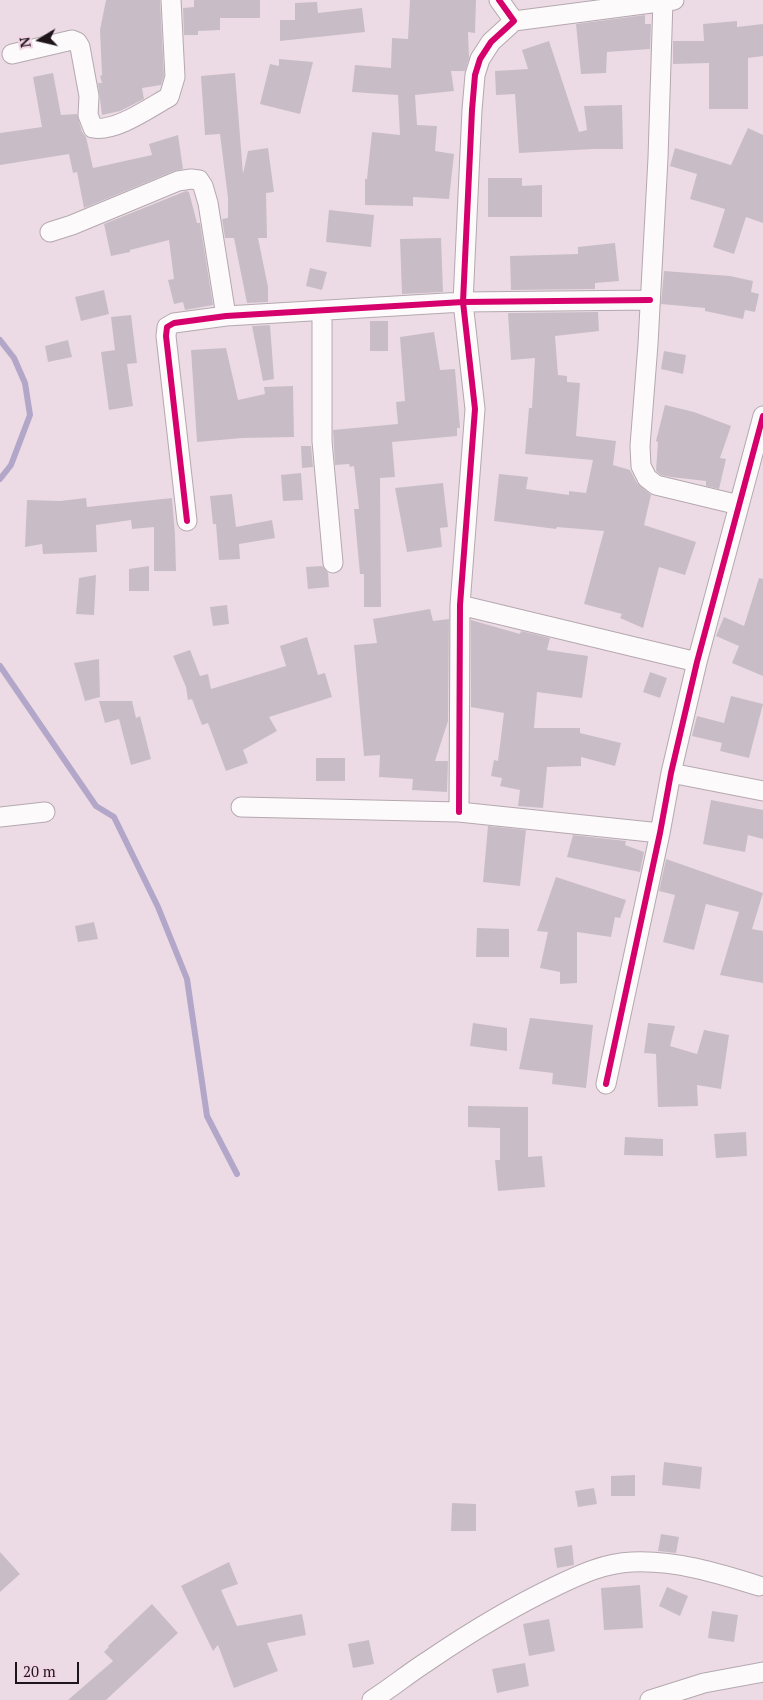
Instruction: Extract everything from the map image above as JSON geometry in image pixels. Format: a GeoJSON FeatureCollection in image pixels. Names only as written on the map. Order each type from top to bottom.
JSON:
{"type":"FeatureCollection","features":[{"type":"Feature","properties":{"kind":"street"},"geometry":{"type":"LineString","coordinates":[[12,54],[72,40],[78,42],[89,96],[88,115],[93,128],[103,130],[169,97],[175,78],[171,0]]}},
{"type":"Feature","properties":{"kind":"street"},"geometry":{"type":"LineString","coordinates":[[499,0],[514,21]]}},
{"type":"Feature","properties":{"kind":"street"},"geometry":{"type":"LineString","coordinates":[[459,812],[460,605],[475,409],[463,302],[472,110],[475,75],[480,60],[491,42],[514,21],[668,1],[640,446],[641,466],[647,478],[656,484],[740,505]]}},
{"type":"Feature","properties":{"kind":"street"},"geometry":{"type":"LineString","coordinates":[[50,232],[72,225],[178,181],[199,180],[203,186],[208,203],[226,316]]}},
{"type":"Feature","properties":{"kind":"street"},"geometry":{"type":"LineString","coordinates":[[187,521],[166,336],[168,327],[174,323],[226,316],[463,302],[650,300]]}},
{"type":"Feature","properties":{"kind":"street"},"geometry":{"type":"LineString","coordinates":[[322,311],[322,441],[333,563]]}},
{"type":"Feature","properties":{"kind":"street"},"geometry":{"type":"LineString","coordinates":[[606,1084],[660,833],[671,773],[697,662],[740,505],[760,445],[763,416]]}},
{"type":"Feature","properties":{"kind":"street"},"geometry":{"type":"LineString","coordinates":[[460,605],[697,662]]}},
{"type":"Feature","properties":{"kind":"street"},"geometry":{"type":"LineString","coordinates":[[671,773],[763,791]]}},
{"type":"Feature","properties":{"kind":"street"},"geometry":{"type":"LineString","coordinates":[[241,807],[459,812],[660,833]]}},
{"type":"Feature","properties":{"kind":"street"},"geometry":{"type":"LineString","coordinates":[[0,817],[46,812]]}},
{"type":"Feature","properties":{"kind":"street"},"geometry":{"type":"LineString","coordinates":[[372,1700],[428,1660],[501,1615],[542,1592],[599,1567],[631,1562],[660,1562],[715,1572],[759,1586]]}},
{"type":"Feature","properties":{"kind":"street"},"geometry":{"type":"LineString","coordinates":[[650,1700],[704,1683],[763,1672]]}},
{"type":"Feature","properties":{"kind":"building"},"geometry":{"type":"Polygon","coordinates":[[[106,0],[160,0],[164,76],[161,85],[142,88],[144,99],[120,111],[102,115],[98,83],[102,83],[100,76],[102,75],[100,30],[106,0]]]}},
{"type":"Feature","properties":{"kind":"building"},"geometry":{"type":"Polygon","coordinates":[[[194,0],[260,0],[260,18],[220,18],[220,30],[198,31],[198,35],[184,35],[183,8],[194,7],[194,0]]]}},
{"type":"Feature","properties":{"kind":"building"},"geometry":{"type":"Polygon","coordinates":[[[410,0],[476,0],[475,33],[468,32],[469,58],[465,71],[451,71],[454,91],[415,95],[417,125],[437,126],[435,151],[454,154],[449,199],[413,197],[413,206],[365,205],[365,179],[367,179],[372,132],[400,135],[398,95],[352,92],[355,65],[391,68],[392,38],[408,39],[410,0]]]}},
{"type":"Feature","properties":{"kind":"building"},"geometry":{"type":"Polygon","coordinates":[[[317,2],[318,13],[362,8],[365,32],[280,41],[280,20],[295,20],[295,3],[317,2]]]}},
{"type":"Feature","properties":{"kind":"building"},"geometry":{"type":"Polygon","coordinates":[[[645,15],[645,24],[651,24],[650,49],[607,52],[606,73],[581,74],[576,24],[645,15]]]}},
{"type":"Feature","properties":{"kind":"building"},"geometry":{"type":"Polygon","coordinates":[[[737,21],[737,27],[763,24],[763,56],[748,58],[748,109],[709,109],[709,63],[673,64],[673,41],[704,41],[703,24],[737,21]]]}},
{"type":"Feature","properties":{"kind":"building"},"geometry":{"type":"Polygon","coordinates":[[[549,41],[579,132],[587,130],[584,106],[622,105],[623,149],[519,153],[515,94],[496,95],[495,71],[528,69],[522,50],[549,41]]]}},
{"type":"Feature","properties":{"kind":"building"},"geometry":{"type":"Polygon","coordinates":[[[279,59],[313,62],[300,114],[260,104],[270,64],[279,66],[279,59]]]}},
{"type":"Feature","properties":{"kind":"building"},"geometry":{"type":"Polygon","coordinates":[[[53,73],[61,115],[77,114],[82,132],[86,137],[93,168],[152,155],[149,144],[178,135],[183,169],[84,208],[77,172],[73,173],[69,154],[0,165],[0,133],[42,127],[33,77],[53,73]]]}},
{"type":"Feature","properties":{"kind":"building"},"geometry":{"type":"Polygon","coordinates":[[[235,73],[243,174],[248,151],[268,148],[274,192],[266,193],[267,238],[258,238],[268,287],[268,302],[247,303],[234,238],[225,238],[222,219],[228,218],[228,198],[220,134],[205,135],[201,76],[235,73]]]}},
{"type":"Feature","properties":{"kind":"building"},"geometry":{"type":"Polygon","coordinates":[[[748,128],[763,135],[763,223],[746,217],[734,254],[713,247],[725,209],[690,199],[697,174],[670,166],[675,148],[731,165],[748,128]]]}},
{"type":"Feature","properties":{"kind":"building"},"geometry":{"type":"Polygon","coordinates":[[[488,178],[522,178],[522,186],[542,185],[542,217],[488,217],[488,178]]]}},
{"type":"Feature","properties":{"kind":"building"},"geometry":{"type":"Polygon","coordinates":[[[186,191],[189,192],[197,223],[200,223],[213,305],[185,310],[183,302],[174,304],[168,280],[174,279],[169,240],[111,256],[104,224],[186,191]]]}},
{"type":"Feature","properties":{"kind":"building"},"geometry":{"type":"Polygon","coordinates":[[[329,210],[374,215],[371,247],[326,242],[329,210]]]}},
{"type":"Feature","properties":{"kind":"building"},"geometry":{"type":"Polygon","coordinates":[[[441,238],[443,292],[402,294],[400,239],[441,238]]]}},
{"type":"Feature","properties":{"kind":"building"},"geometry":{"type":"Polygon","coordinates":[[[615,243],[619,281],[595,283],[595,289],[511,290],[510,256],[578,254],[578,247],[615,243]]]}},
{"type":"Feature","properties":{"kind":"building"},"geometry":{"type":"Polygon","coordinates":[[[310,268],[327,272],[322,290],[306,286],[310,268]]]}},
{"type":"Feature","properties":{"kind":"building"},"geometry":{"type":"Polygon","coordinates":[[[664,271],[730,276],[753,281],[751,292],[759,294],[755,312],[745,310],[743,319],[705,311],[705,308],[661,304],[664,271]]]}},
{"type":"Feature","properties":{"kind":"building"},"geometry":{"type":"Polygon","coordinates":[[[104,290],[109,314],[81,321],[75,297],[104,290]]]}},
{"type":"Feature","properties":{"kind":"building"},"geometry":{"type":"Polygon","coordinates":[[[598,312],[599,331],[555,336],[558,375],[567,376],[567,382],[580,383],[576,436],[616,441],[613,465],[630,470],[637,483],[651,495],[644,525],[696,542],[685,575],[659,567],[643,628],[620,618],[622,614],[584,604],[604,531],[557,527],[556,529],[494,521],[499,474],[528,477],[526,489],[569,495],[569,491],[586,493],[593,460],[525,454],[529,408],[532,408],[535,358],[511,360],[508,313],[598,312]]]}},
{"type":"Feature","properties":{"kind":"building"},"geometry":{"type":"Polygon","coordinates":[[[131,315],[137,363],[127,364],[133,406],[109,410],[101,352],[115,350],[111,317],[131,315]]]}},
{"type":"Feature","properties":{"kind":"building"},"geometry":{"type":"Polygon","coordinates":[[[370,321],[388,321],[388,351],[370,351],[370,321]]]}},
{"type":"Feature","properties":{"kind":"building"},"geometry":{"type":"Polygon","coordinates":[[[270,325],[274,379],[263,381],[252,326],[270,325]]]}},
{"type":"Feature","properties":{"kind":"building"},"geometry":{"type":"Polygon","coordinates":[[[434,332],[440,370],[455,369],[460,428],[457,428],[457,436],[392,442],[395,477],[380,478],[381,607],[364,607],[364,574],[360,574],[354,509],[359,509],[354,466],[350,467],[349,464],[335,465],[333,430],[398,424],[396,402],[405,401],[400,337],[434,332]]]}},
{"type":"Feature","properties":{"kind":"building"},"geometry":{"type":"Polygon","coordinates":[[[68,340],[72,357],[48,362],[45,346],[68,340]]]}},
{"type":"Feature","properties":{"kind":"building"},"geometry":{"type":"Polygon","coordinates":[[[226,348],[238,400],[265,394],[264,387],[293,386],[294,437],[242,438],[197,442],[191,350],[226,348]]]}},
{"type":"Feature","properties":{"kind":"building"},"geometry":{"type":"Polygon","coordinates":[[[664,351],[686,355],[683,374],[661,369],[664,351]]]}},
{"type":"Feature","properties":{"kind":"building"},"geometry":{"type":"Polygon","coordinates":[[[665,405],[694,412],[731,426],[720,458],[726,459],[719,489],[706,486],[706,481],[661,475],[656,471],[658,442],[656,441],[665,405]]]}},
{"type":"Feature","properties":{"kind":"building"},"geometry":{"type":"Polygon","coordinates":[[[301,446],[311,446],[313,467],[302,468],[301,446]]]}},
{"type":"Feature","properties":{"kind":"building"},"geometry":{"type":"Polygon","coordinates":[[[301,473],[303,500],[283,501],[281,475],[301,473]]]}},
{"type":"Feature","properties":{"kind":"building"},"geometry":{"type":"Polygon","coordinates":[[[443,483],[448,527],[440,528],[442,547],[407,552],[395,488],[443,483]]]}},
{"type":"Feature","properties":{"kind":"building"},"geometry":{"type":"Polygon","coordinates":[[[232,494],[236,527],[272,520],[275,538],[239,544],[240,559],[219,560],[216,524],[213,524],[210,496],[232,494]]]}},
{"type":"Feature","properties":{"kind":"building"},"geometry":{"type":"Polygon","coordinates":[[[86,498],[87,507],[172,498],[176,571],[154,571],[154,527],[132,529],[131,520],[96,525],[97,552],[43,554],[42,544],[25,547],[27,500],[60,501],[86,498]]]}},
{"type":"Feature","properties":{"kind":"building"},"geometry":{"type":"Polygon","coordinates":[[[149,566],[149,591],[129,591],[129,569],[149,566]]]}},
{"type":"Feature","properties":{"kind":"building"},"geometry":{"type":"Polygon","coordinates":[[[322,566],[328,573],[329,587],[308,589],[306,567],[322,566]]]}},
{"type":"Feature","properties":{"kind":"building"},"geometry":{"type":"Polygon","coordinates":[[[96,575],[94,615],[76,614],[79,578],[96,575]]]}},
{"type":"Feature","properties":{"kind":"building"},"geometry":{"type":"Polygon","coordinates":[[[759,578],[763,579],[763,676],[732,663],[739,646],[716,636],[724,617],[744,626],[759,578]]]}},
{"type":"Feature","properties":{"kind":"building"},"geometry":{"type":"Polygon","coordinates":[[[227,605],[229,624],[213,626],[210,607],[227,605]]]}},
{"type":"Feature","properties":{"kind":"building"},"geometry":{"type":"Polygon","coordinates":[[[430,609],[433,621],[449,619],[448,721],[435,761],[448,761],[447,792],[412,790],[413,779],[379,777],[380,755],[364,756],[354,645],[377,643],[373,619],[430,609]]]}},
{"type":"Feature","properties":{"kind":"building"},"geometry":{"type":"Polygon","coordinates":[[[471,620],[520,634],[521,631],[550,638],[547,650],[588,656],[582,698],[537,692],[534,728],[580,728],[580,733],[621,743],[615,766],[581,757],[581,766],[547,767],[543,808],[518,806],[520,790],[500,786],[502,778],[491,776],[494,760],[498,761],[504,713],[471,707],[471,620]]]}},
{"type":"Feature","properties":{"kind":"building"},"geometry":{"type":"Polygon","coordinates":[[[307,637],[318,675],[325,673],[332,697],[269,717],[277,731],[243,750],[248,763],[226,771],[208,723],[202,725],[192,699],[188,700],[186,687],[173,656],[190,650],[200,676],[208,674],[211,689],[286,666],[280,646],[307,637]]]}},
{"type":"Feature","properties":{"kind":"building"},"geometry":{"type":"Polygon","coordinates":[[[99,659],[100,697],[85,701],[74,663],[99,659]]]}},
{"type":"Feature","properties":{"kind":"building"},"geometry":{"type":"Polygon","coordinates":[[[650,672],[667,678],[660,698],[643,692],[650,672]]]}},
{"type":"Feature","properties":{"kind":"building"},"geometry":{"type":"Polygon","coordinates":[[[731,696],[763,704],[749,758],[720,751],[722,743],[692,736],[697,716],[724,723],[731,696]]]}},
{"type":"Feature","properties":{"kind":"building"},"geometry":{"type":"Polygon","coordinates":[[[99,701],[132,701],[136,718],[140,716],[151,759],[131,765],[119,719],[105,723],[99,701]]]}},
{"type":"Feature","properties":{"kind":"building"},"geometry":{"type":"Polygon","coordinates":[[[316,758],[345,758],[345,781],[316,781],[316,758]]]}},
{"type":"Feature","properties":{"kind":"building"},"geometry":{"type":"Polygon","coordinates":[[[711,800],[763,810],[763,839],[748,835],[745,852],[703,844],[711,800]]]}},
{"type":"Feature","properties":{"kind":"building"},"geometry":{"type":"Polygon","coordinates":[[[488,826],[526,830],[520,886],[483,882],[488,826]]]}},
{"type":"Feature","properties":{"kind":"building"},"geometry":{"type":"Polygon","coordinates":[[[573,835],[626,841],[625,845],[644,852],[640,872],[567,857],[573,835]]]}},
{"type":"Feature","properties":{"kind":"building"},"geometry":{"type":"Polygon","coordinates":[[[666,859],[763,893],[752,929],[763,931],[763,983],[720,975],[739,912],[706,904],[694,950],[663,942],[675,895],[659,891],[666,859]]]}},
{"type":"Feature","properties":{"kind":"building"},"geometry":{"type":"Polygon","coordinates":[[[556,877],[626,900],[620,918],[615,917],[611,937],[577,932],[577,983],[560,984],[560,972],[540,968],[548,932],[537,931],[556,877]]]}},
{"type":"Feature","properties":{"kind":"building"},"geometry":{"type":"Polygon","coordinates":[[[94,922],[98,939],[78,942],[75,926],[94,922]]]}},
{"type":"Feature","properties":{"kind":"building"},"geometry":{"type":"Polygon","coordinates":[[[477,928],[509,929],[509,957],[476,957],[477,928]]]}},
{"type":"Feature","properties":{"kind":"building"},"geometry":{"type":"Polygon","coordinates":[[[530,1018],[593,1025],[586,1088],[552,1084],[553,1073],[519,1069],[530,1018]]]}},
{"type":"Feature","properties":{"kind":"building"},"geometry":{"type":"Polygon","coordinates":[[[473,1023],[507,1028],[507,1051],[470,1046],[473,1023]]]}},
{"type":"Feature","properties":{"kind":"building"},"geometry":{"type":"Polygon","coordinates":[[[648,1023],[675,1026],[670,1046],[697,1054],[704,1030],[729,1035],[721,1089],[697,1085],[698,1106],[658,1107],[656,1054],[644,1053],[648,1023]]]}},
{"type":"Feature","properties":{"kind":"building"},"geometry":{"type":"Polygon","coordinates":[[[468,1106],[528,1107],[528,1157],[542,1156],[545,1187],[498,1191],[495,1160],[500,1160],[500,1128],[468,1127],[468,1106]]]}},
{"type":"Feature","properties":{"kind":"building"},"geometry":{"type":"Polygon","coordinates":[[[746,1132],[747,1156],[716,1158],[714,1134],[746,1132]]]}},
{"type":"Feature","properties":{"kind":"building"},"geometry":{"type":"Polygon","coordinates":[[[625,1137],[663,1139],[663,1156],[624,1155],[625,1137]]]}},
{"type":"Feature","properties":{"kind":"building"},"geometry":{"type":"Polygon","coordinates":[[[664,1462],[702,1467],[700,1489],[662,1485],[664,1462]]]}},
{"type":"Feature","properties":{"kind":"building"},"geometry":{"type":"Polygon","coordinates":[[[635,1475],[635,1496],[611,1496],[611,1476],[635,1475]]]}},
{"type":"Feature","properties":{"kind":"building"},"geometry":{"type":"Polygon","coordinates":[[[594,1488],[597,1504],[578,1507],[575,1491],[594,1488]]]}},
{"type":"Feature","properties":{"kind":"building"},"geometry":{"type":"Polygon","coordinates":[[[452,1503],[476,1504],[476,1531],[451,1531],[452,1503]]]}},
{"type":"Feature","properties":{"kind":"building"},"geometry":{"type":"Polygon","coordinates":[[[661,1534],[679,1537],[676,1553],[658,1551],[661,1534]]]}},
{"type":"Feature","properties":{"kind":"building"},"geometry":{"type":"Polygon","coordinates":[[[572,1545],[574,1565],[557,1568],[554,1548],[572,1545]]]}},
{"type":"Feature","properties":{"kind":"building"},"geometry":{"type":"Polygon","coordinates":[[[0,1552],[20,1574],[0,1592],[0,1552]]]}},
{"type":"Feature","properties":{"kind":"building"},"geometry":{"type":"Polygon","coordinates":[[[229,1562],[238,1584],[221,1590],[237,1626],[302,1614],[306,1635],[267,1643],[278,1671],[234,1688],[218,1645],[213,1651],[181,1586],[229,1562]]]}},
{"type":"Feature","properties":{"kind":"building"},"geometry":{"type":"Polygon","coordinates":[[[640,1585],[643,1628],[604,1630],[601,1588],[640,1585]]]}},
{"type":"Feature","properties":{"kind":"building"},"geometry":{"type":"Polygon","coordinates":[[[667,1587],[688,1596],[680,1616],[659,1606],[667,1587]]]}},
{"type":"Feature","properties":{"kind":"building"},"geometry":{"type":"Polygon","coordinates":[[[152,1604],[178,1633],[106,1700],[68,1700],[113,1661],[104,1652],[108,1646],[152,1604]]]}},
{"type":"Feature","properties":{"kind":"building"},"geometry":{"type":"Polygon","coordinates":[[[712,1611],[738,1615],[734,1642],[708,1638],[712,1611]]]}},
{"type":"Feature","properties":{"kind":"building"},"geometry":{"type":"Polygon","coordinates":[[[549,1619],[555,1651],[529,1656],[523,1624],[549,1619]]]}},
{"type":"Feature","properties":{"kind":"building"},"geometry":{"type":"Polygon","coordinates":[[[369,1640],[374,1664],[353,1668],[348,1644],[369,1640]]]}},
{"type":"Feature","properties":{"kind":"building"},"geometry":{"type":"Polygon","coordinates":[[[525,1663],[529,1686],[497,1693],[492,1669],[525,1663]]]}},
{"type":"Feature","properties":{"kind":"waterway"},"geometry":{"type":"LineString","coordinates":[[0,340],[14,358],[25,383],[30,415],[11,465],[0,479]]}},
{"type":"Feature","properties":{"kind":"waterway"},"geometry":{"type":"LineString","coordinates":[[0,666],[96,806],[114,817],[158,907],[187,979],[207,1116],[237,1174]]}},
{"type":"Feature","properties":{"kind":"cycle path"},"geometry":{"type":"LineString","coordinates":[[459,812],[460,605],[475,409],[463,302],[472,110],[475,75],[480,59],[491,42],[514,21],[499,0]]}},
{"type":"Feature","properties":{"kind":"cycle path"},"geometry":{"type":"LineString","coordinates":[[187,521],[166,336],[167,327],[174,323],[226,316],[463,302],[650,300]]}},
{"type":"Feature","properties":{"kind":"cycle path"},"geometry":{"type":"LineString","coordinates":[[606,1084],[660,833],[671,773],[697,662],[763,416]]}}]}
